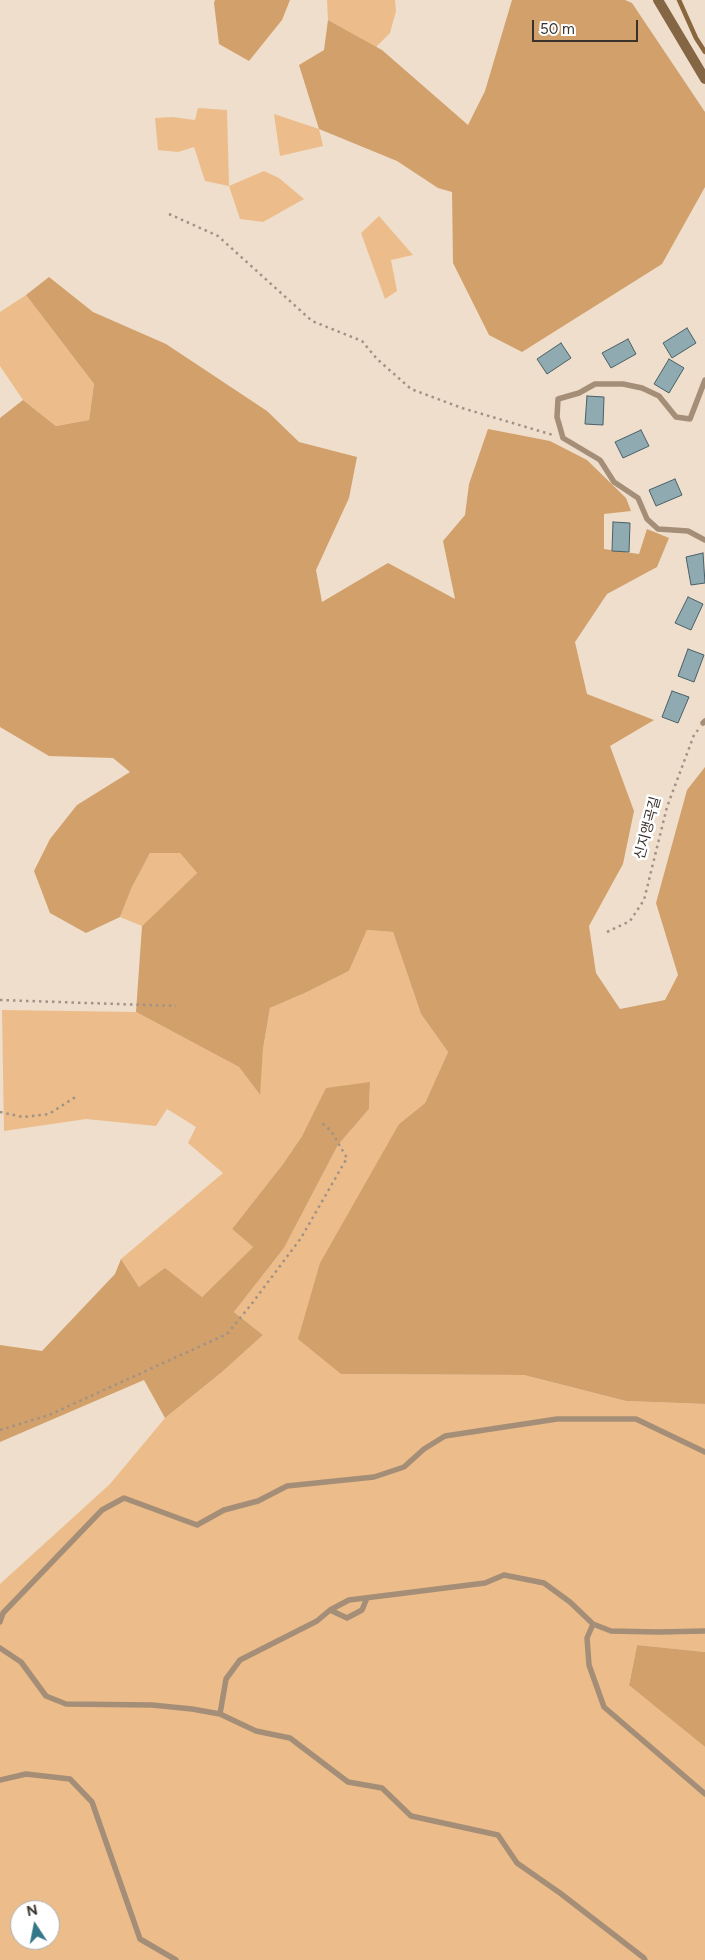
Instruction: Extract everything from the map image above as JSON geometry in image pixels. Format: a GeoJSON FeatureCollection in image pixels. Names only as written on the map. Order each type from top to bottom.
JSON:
{"type":"FeatureCollection","features":[{"type":"Feature","properties":{"kind":"street"},"geometry":{"type":"LineString","coordinates":[[658,0],[705,79]]}},
{"type":"Feature","properties":{"kind":"lane"},"geometry":{"type":"LineString","coordinates":[[705,380],[690,419],[676,417],[659,396],[642,388],[624,384],[595,384],[579,393],[558,399],[557,417],[564,438],[600,460],[614,482],[638,498],[648,519],[658,529],[688,531],[705,540]]}},
{"type":"Feature","properties":{"kind":"lane"},"geometry":{"type":"LineString","coordinates":[[0,1622],[3,1614],[102,1510],[124,1498],[197,1525],[224,1510],[258,1501],[287,1486],[374,1478],[404,1467],[424,1449],[445,1436],[557,1419],[636,1418],[705,1452]]}},
{"type":"Feature","properties":{"kind":"lane"},"geometry":{"type":"LineString","coordinates":[[220,1714],[226,1678],[240,1660],[317,1621],[330,1610],[349,1600],[485,1584],[504,1575],[544,1583],[570,1602],[593,1624],[611,1631],[705,1631]]}},
{"type":"Feature","properties":{"kind":"lane"},"geometry":{"type":"LineString","coordinates":[[330,1610],[346,1618],[362,1610],[367,1598]]}},
{"type":"Feature","properties":{"kind":"lane"},"geometry":{"type":"LineString","coordinates":[[593,1624],[587,1638],[588,1665],[604,1706],[705,1794]]}},
{"type":"Feature","properties":{"kind":"lane"},"geometry":{"type":"LineString","coordinates":[[0,1648],[21,1662],[46,1696],[66,1704],[152,1705],[220,1714],[256,1731],[290,1738],[348,1782],[382,1788],[411,1816],[498,1835],[517,1863],[560,1893],[645,1960]]}},
{"type":"Feature","properties":{"kind":"lane"},"geometry":{"type":"LineString","coordinates":[[0,1780],[26,1774],[70,1779],[92,1802],[140,1939],[176,1960]]}},
{"type":"Feature","properties":{"kind":"path"},"geometry":{"type":"LineString","coordinates":[[169,214],[218,236],[312,321],[362,342],[377,359],[411,389],[462,408],[564,438]]}},
{"type":"Feature","properties":{"kind":"path","name":"신지앵곡길"},"geometry":{"type":"LineString","coordinates":[[608,932],[630,921],[644,900],[667,807],[694,734],[704,722]]}},
{"type":"Feature","properties":{"kind":"path"},"geometry":{"type":"LineString","coordinates":[[0,1000],[176,1006]]}},
{"type":"Feature","properties":{"kind":"path"},"geometry":{"type":"LineString","coordinates":[[0,1112],[24,1117],[49,1114],[77,1096]]}},
{"type":"Feature","properties":{"kind":"path"},"geometry":{"type":"LineString","coordinates":[[0,1430],[49,1415],[227,1334],[301,1238],[347,1158],[331,1131],[321,1122]]}},
{"type":"Feature","properties":{"kind":"shaded area"},"geometry":{"type":"Polygon","coordinates":[[[215,0],[290,0],[282,20],[249,61],[219,44],[215,0]]]}},
{"type":"Feature","properties":{"kind":"shaded area"},"geometry":{"type":"Polygon","coordinates":[[[327,0],[395,0],[396,11],[390,33],[376,47],[328,20],[327,0]]]}},
{"type":"Feature","properties":{"kind":"shaded area"},"geometry":{"type":"Polygon","coordinates":[[[512,0],[625,0],[632,3],[705,112],[705,187],[662,264],[522,352],[489,335],[453,263],[452,192],[438,188],[397,161],[319,129],[299,65],[324,50],[328,20],[382,50],[468,125],[485,91],[512,0]]]}},
{"type":"Feature","properties":{"kind":"shaded area"},"geometry":{"type":"Polygon","coordinates":[[[198,108],[227,110],[229,186],[205,181],[194,147],[178,152],[158,150],[155,118],[173,117],[195,120],[198,108]]]}},
{"type":"Feature","properties":{"kind":"shaded area"},"geometry":{"type":"Polygon","coordinates":[[[274,114],[319,129],[323,146],[280,156],[274,114]]]}},
{"type":"Feature","properties":{"kind":"shaded area"},"geometry":{"type":"Polygon","coordinates":[[[264,171],[279,178],[304,199],[263,222],[240,219],[229,186],[264,171]]]}},
{"type":"Feature","properties":{"kind":"shaded area"},"geometry":{"type":"Polygon","coordinates":[[[379,216],[413,255],[391,260],[397,291],[385,299],[361,233],[379,216]]]}},
{"type":"Feature","properties":{"kind":"shaded area"},"geometry":{"type":"Polygon","coordinates":[[[49,277],[93,312],[166,344],[267,411],[299,442],[357,457],[349,498],[316,570],[322,602],[388,563],[455,599],[443,541],[465,515],[469,484],[488,429],[550,441],[587,460],[626,498],[631,511],[604,514],[604,549],[639,554],[647,529],[669,538],[657,567],[607,594],[575,642],[587,694],[654,720],[610,746],[634,811],[623,864],[589,926],[596,973],[620,1009],[665,1000],[678,975],[656,903],[687,790],[705,767],[705,1404],[626,1401],[524,1375],[341,1374],[298,1339],[320,1263],[399,1124],[425,1103],[448,1052],[421,1014],[393,932],[367,930],[349,971],[270,1008],[263,1049],[260,1095],[239,1067],[136,1012],[142,926],[197,873],[180,853],[150,853],[132,887],[120,917],[86,933],[50,913],[34,871],[50,839],[77,805],[130,772],[113,758],[49,756],[0,727],[0,418],[23,400],[56,426],[89,420],[94,384],[26,295],[49,277]]]}},
{"type":"Feature","properties":{"kind":"shaded area"},"geometry":{"type":"Polygon","coordinates":[[[26,295],[94,384],[89,420],[56,426],[23,400],[0,366],[0,312],[26,295]]]}},
{"type":"Feature","properties":{"kind":"shaded area"},"geometry":{"type":"Polygon","coordinates":[[[150,853],[180,853],[197,873],[142,926],[120,917],[132,887],[150,853]]]}},
{"type":"Feature","properties":{"kind":"shaded area"},"geometry":{"type":"Polygon","coordinates":[[[367,930],[393,932],[421,1014],[448,1052],[425,1103],[399,1124],[341,1374],[524,1375],[626,1401],[705,1404],[705,1652],[637,1645],[629,1684],[705,1747],[705,1960],[0,1960],[0,1584],[110,1484],[165,1418],[222,1372],[263,1335],[234,1312],[284,1248],[338,1145],[369,1109],[370,1083],[326,1089],[302,1136],[283,1164],[232,1229],[253,1247],[202,1297],[165,1269],[139,1287],[121,1259],[223,1173],[188,1143],[196,1127],[167,1109],[156,1126],[86,1119],[4,1131],[2,1010],[136,1012],[239,1067],[259,1094],[263,1049],[270,1008],[349,971],[367,930]]]}},
{"type":"Feature","properties":{"kind":"shaded area"},"geometry":{"type":"Polygon","coordinates":[[[370,1082],[369,1109],[338,1145],[284,1248],[234,1312],[263,1335],[222,1372],[165,1418],[144,1380],[0,1442],[0,1345],[42,1351],[115,1274],[121,1259],[139,1287],[165,1268],[202,1297],[253,1247],[232,1229],[283,1164],[302,1136],[326,1088],[370,1082]]]}},
{"type":"Feature","properties":{"kind":"shaded area"},"geometry":{"type":"Polygon","coordinates":[[[637,1645],[705,1652],[705,1747],[629,1685],[637,1645]]]}},
{"type":"Feature","properties":{"kind":"building"},"geometry":{"type":"Polygon","coordinates":[[[687,328],[696,343],[672,358],[663,343],[687,328]]]}},
{"type":"Feature","properties":{"kind":"building"},"geometry":{"type":"Polygon","coordinates":[[[628,339],[636,354],[611,368],[602,353],[628,339]]]}},
{"type":"Feature","properties":{"kind":"building"},"geometry":{"type":"Polygon","coordinates":[[[561,343],[571,358],[547,374],[537,359],[561,343]]]}},
{"type":"Feature","properties":{"kind":"building"},"geometry":{"type":"Polygon","coordinates":[[[669,359],[684,368],[669,393],[654,384],[669,359]]]}},
{"type":"Feature","properties":{"kind":"building"},"geometry":{"type":"Polygon","coordinates":[[[587,396],[604,397],[603,425],[585,424],[587,396]]]}},
{"type":"Feature","properties":{"kind":"building"},"geometry":{"type":"Polygon","coordinates":[[[641,430],[649,446],[623,458],[615,442],[641,430]]]}},
{"type":"Feature","properties":{"kind":"building"},"geometry":{"type":"Polygon","coordinates":[[[675,479],[682,495],[656,506],[649,490],[675,479]]]}},
{"type":"Feature","properties":{"kind":"building"},"geometry":{"type":"Polygon","coordinates":[[[613,522],[630,523],[629,552],[612,551],[613,522]]]}},
{"type":"Feature","properties":{"kind":"building"},"geometry":{"type":"Polygon","coordinates":[[[703,553],[705,583],[691,585],[686,557],[703,553]]]}},
{"type":"Feature","properties":{"kind":"building"},"geometry":{"type":"Polygon","coordinates":[[[688,597],[703,604],[691,630],[675,623],[688,597]]]}},
{"type":"Feature","properties":{"kind":"building"},"geometry":{"type":"Polygon","coordinates":[[[688,649],[704,655],[694,682],[678,676],[688,649]]]}},
{"type":"Feature","properties":{"kind":"building"},"geometry":{"type":"Polygon","coordinates":[[[672,691],[689,697],[678,723],[662,717],[672,691]]]}},
{"type":"Feature","properties":{"kind":"waterway"},"geometry":{"type":"LineString","coordinates":[[679,0],[696,38],[705,52]]}}]}
